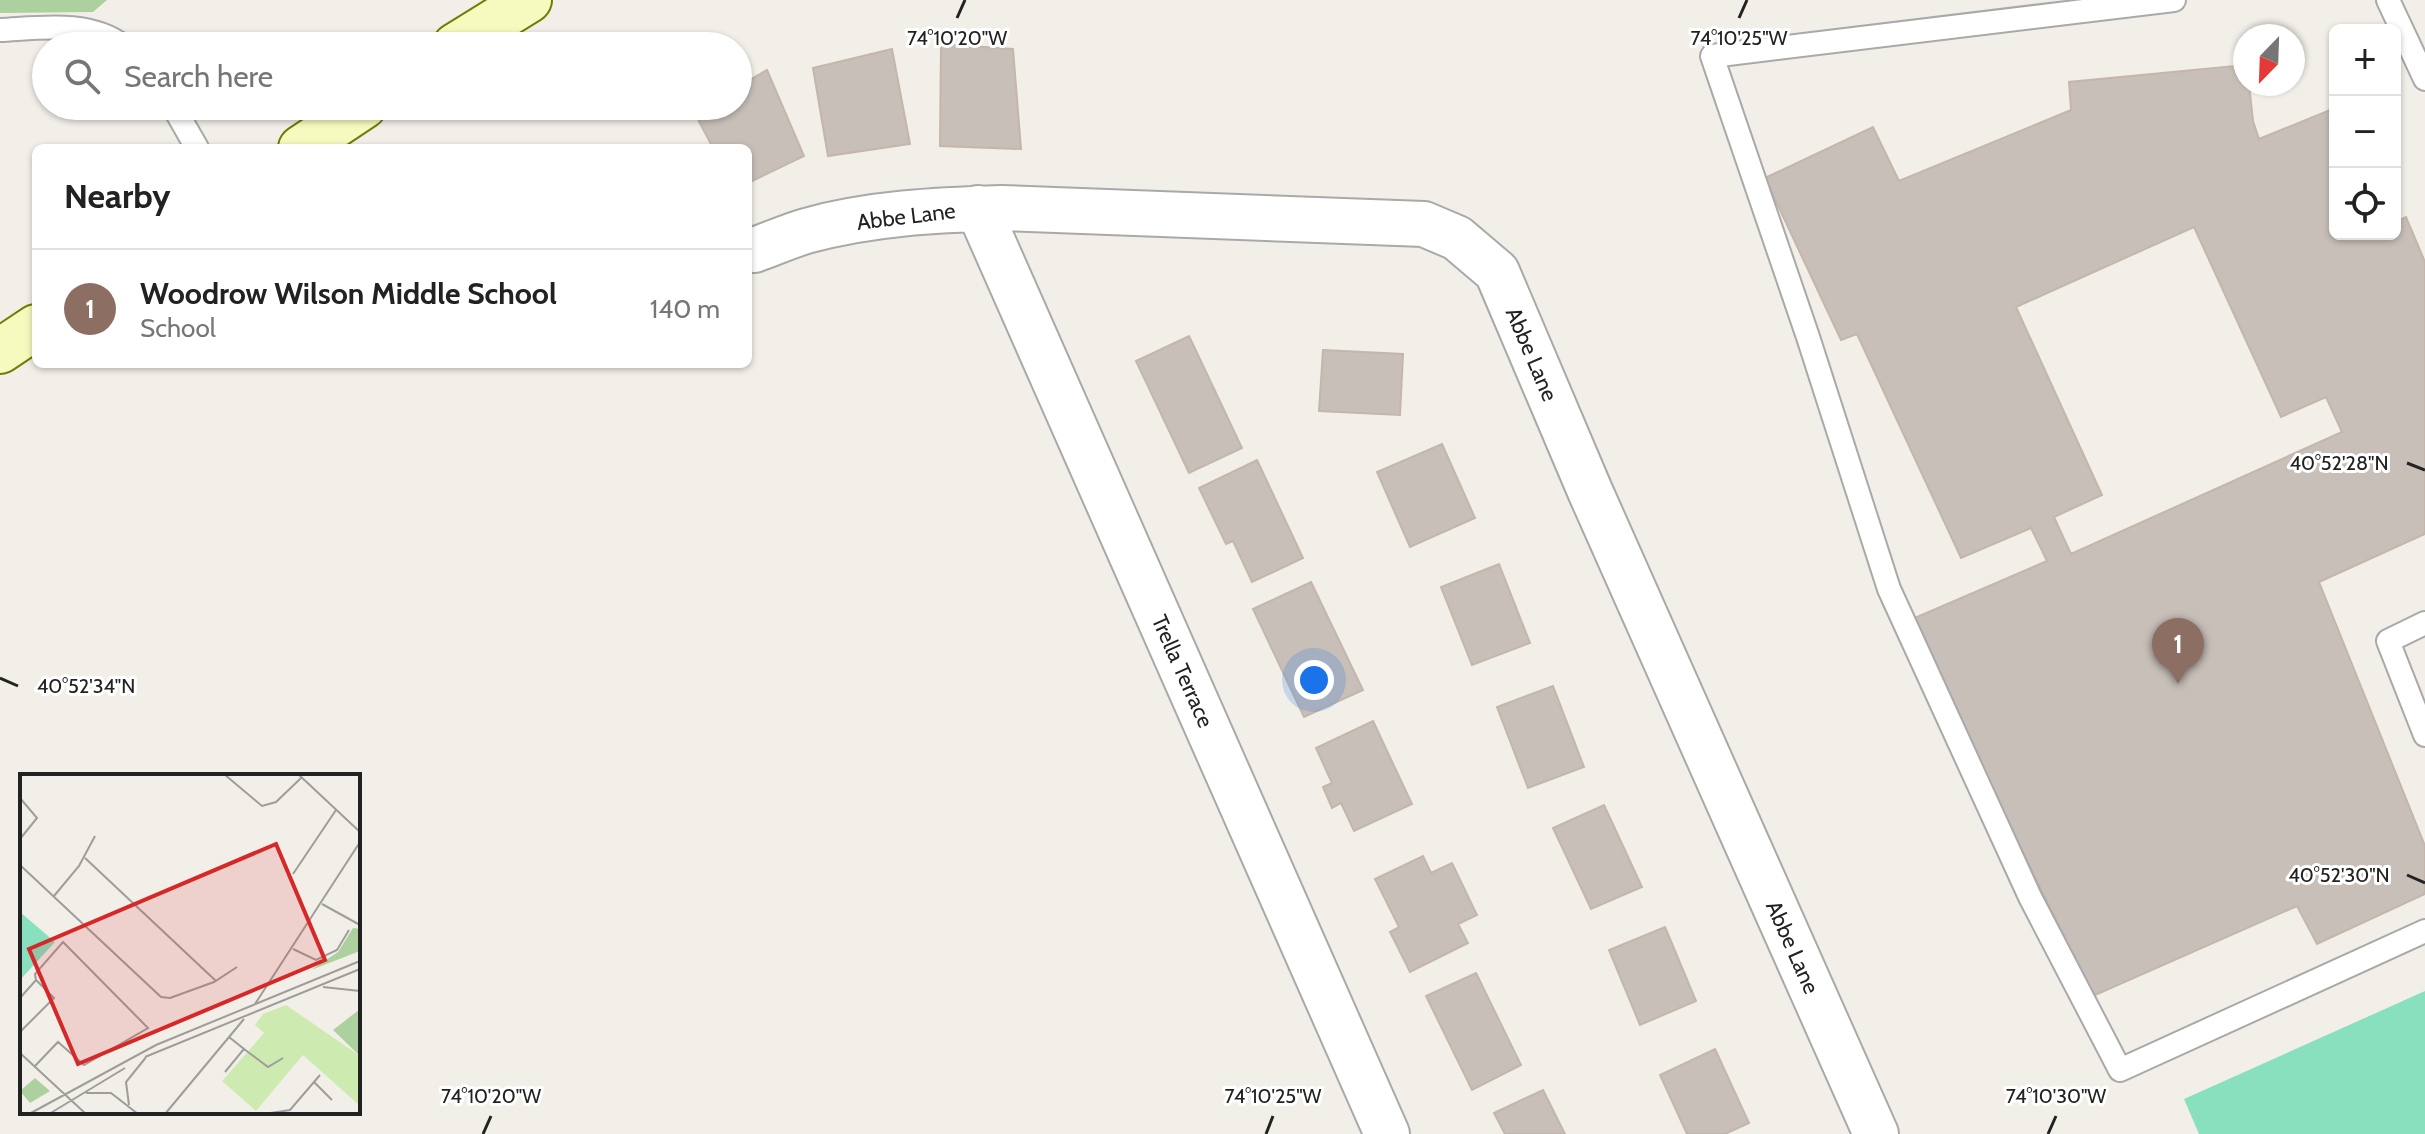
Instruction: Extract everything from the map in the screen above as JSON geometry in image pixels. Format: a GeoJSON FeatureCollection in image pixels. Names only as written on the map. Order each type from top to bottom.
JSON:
{"type":"FeatureCollection","features":[{"type":"Feature","properties":{"kind":"street"},"geometry":{"type":"LineString","coordinates":[[478,32],[529,0]]}},
{"type":"Feature","properties":{"kind":"street"},"geometry":{"type":"LineString","coordinates":[[307,144],[343,120]]}},
{"type":"Feature","properties":{"kind":"street","name":"Abbe Lane"},"geometry":{"type":"LineString","coordinates":[[754,250],[806,231],[875,217],[978,208],[1424,224],[1457,238],[1497,272],[1596,506],[1876,1134]]}},
{"type":"Feature","properties":{"kind":"street","name":"Trella Terrace"},"geometry":{"type":"LineString","coordinates":[[978,208],[1387,1134]]}},
{"type":"Feature","properties":{"kind":"street"},"geometry":{"type":"LineString","coordinates":[[0,351],[32,330]]}},
{"type":"Feature","properties":{"kind":"lane"},"geometry":{"type":"LineString","coordinates":[[2174,0],[1712,56],[1808,337],[1889,589],[2030,897],[2120,1070],[2425,931]]}},
{"type":"Feature","properties":{"kind":"lane"},"geometry":{"type":"LineString","coordinates":[[2388,0],[2425,79]]}},
{"type":"Feature","properties":{"kind":"lane"},"geometry":{"type":"LineString","coordinates":[[0,30],[73,27],[91,32]]}},
{"type":"Feature","properties":{"kind":"lane"},"geometry":{"type":"LineString","coordinates":[[181,120],[195,144]]}},
{"type":"Feature","properties":{"kind":"lane"},"geometry":{"type":"LineString","coordinates":[[2425,623],[2388,641],[2425,735]]}},
{"type":"Feature","properties":{"kind":"green space"},"geometry":{"type":"Polygon","coordinates":[[[0,0],[107,0],[93,12],[0,13],[0,0]]]}},
{"type":"Feature","properties":{"kind":"green space"},"geometry":{"type":"Polygon","coordinates":[[[2425,991],[2425,1134],[2199,1134],[2184,1099],[2425,991]]]}},
{"type":"Feature","properties":{"kind":"building"},"geometry":{"type":"Polygon","coordinates":[[[941,44],[1013,49],[1021,149],[940,146],[941,44]]]}},
{"type":"Feature","properties":{"kind":"building"},"geometry":{"type":"Polygon","coordinates":[[[892,49],[910,144],[828,156],[813,68],[892,49]]]}},
{"type":"Feature","properties":{"kind":"building"},"geometry":{"type":"Polygon","coordinates":[[[2233,66],[2233,96],[2250,96],[2259,139],[2329,110],[2329,240],[2401,240],[2401,219],[2406,217],[2425,262],[2425,534],[2319,582],[2425,846],[2425,894],[2317,944],[2297,906],[2093,996],[1910,620],[2047,561],[2031,528],[1961,558],[1857,334],[1841,340],[1765,178],[1873,127],[1899,181],[2071,110],[2069,82],[2233,66]],[[2194,227],[2016,307],[2102,495],[2054,517],[2071,554],[2342,432],[2326,397],[2281,417],[2194,227]]]}},
{"type":"Feature","properties":{"kind":"building"},"geometry":{"type":"Polygon","coordinates":[[[767,70],[804,156],[752,181],[752,144],[711,144],[698,120],[752,120],[752,79],[767,70]]]}},
{"type":"Feature","properties":{"kind":"building"},"geometry":{"type":"Polygon","coordinates":[[[1189,336],[1242,448],[1189,473],[1136,361],[1189,336]]]}},
{"type":"Feature","properties":{"kind":"building"},"geometry":{"type":"Polygon","coordinates":[[[1323,350],[1403,354],[1400,415],[1319,411],[1323,350]]]}},
{"type":"Feature","properties":{"kind":"building"},"geometry":{"type":"Polygon","coordinates":[[[1442,444],[1475,518],[1410,547],[1377,472],[1442,444]]]}},
{"type":"Feature","properties":{"kind":"building"},"geometry":{"type":"Polygon","coordinates":[[[1257,460],[1303,558],[1252,582],[1233,541],[1226,544],[1199,488],[1257,460]]]}},
{"type":"Feature","properties":{"kind":"building"},"geometry":{"type":"Polygon","coordinates":[[[1499,564],[1530,643],[1472,665],[1441,587],[1499,564]]]}},
{"type":"Feature","properties":{"kind":"building"},"geometry":{"type":"Polygon","coordinates":[[[1311,582],[1363,690],[1304,717],[1253,609],[1311,582]]]}},
{"type":"Feature","properties":{"kind":"building"},"geometry":{"type":"Polygon","coordinates":[[[1553,686],[1584,767],[1528,788],[1497,707],[1553,686]]]}},
{"type":"Feature","properties":{"kind":"building"},"geometry":{"type":"Polygon","coordinates":[[[1373,721],[1412,804],[1354,831],[1341,803],[1332,808],[1323,787],[1332,783],[1316,748],[1373,721]]]}},
{"type":"Feature","properties":{"kind":"building"},"geometry":{"type":"Polygon","coordinates":[[[1604,805],[1642,887],[1591,909],[1553,828],[1604,805]]]}},
{"type":"Feature","properties":{"kind":"building"},"geometry":{"type":"Polygon","coordinates":[[[1423,856],[1431,873],[1452,863],[1477,915],[1458,924],[1468,943],[1410,972],[1390,932],[1399,927],[1375,879],[1423,856]]]}},
{"type":"Feature","properties":{"kind":"building"},"geometry":{"type":"Polygon","coordinates":[[[1665,927],[1696,1001],[1640,1025],[1609,950],[1665,927]]]}},
{"type":"Feature","properties":{"kind":"building"},"geometry":{"type":"Polygon","coordinates":[[[1476,973],[1521,1065],[1472,1090],[1426,996],[1476,973]]]}},
{"type":"Feature","properties":{"kind":"building"},"geometry":{"type":"Polygon","coordinates":[[[1715,1049],[1749,1123],[1725,1134],[1687,1134],[1660,1075],[1715,1049]]]}},
{"type":"Feature","properties":{"kind":"building"},"geometry":{"type":"Polygon","coordinates":[[[1543,1090],[1565,1134],[1505,1134],[1494,1113],[1543,1090]]]}},
{"type":"Feature","properties":{"kind":"place","name":"Woodrow Wilson Middle School"},"geometry":{"type":"Point","coordinates":[2178,684]}}]}
